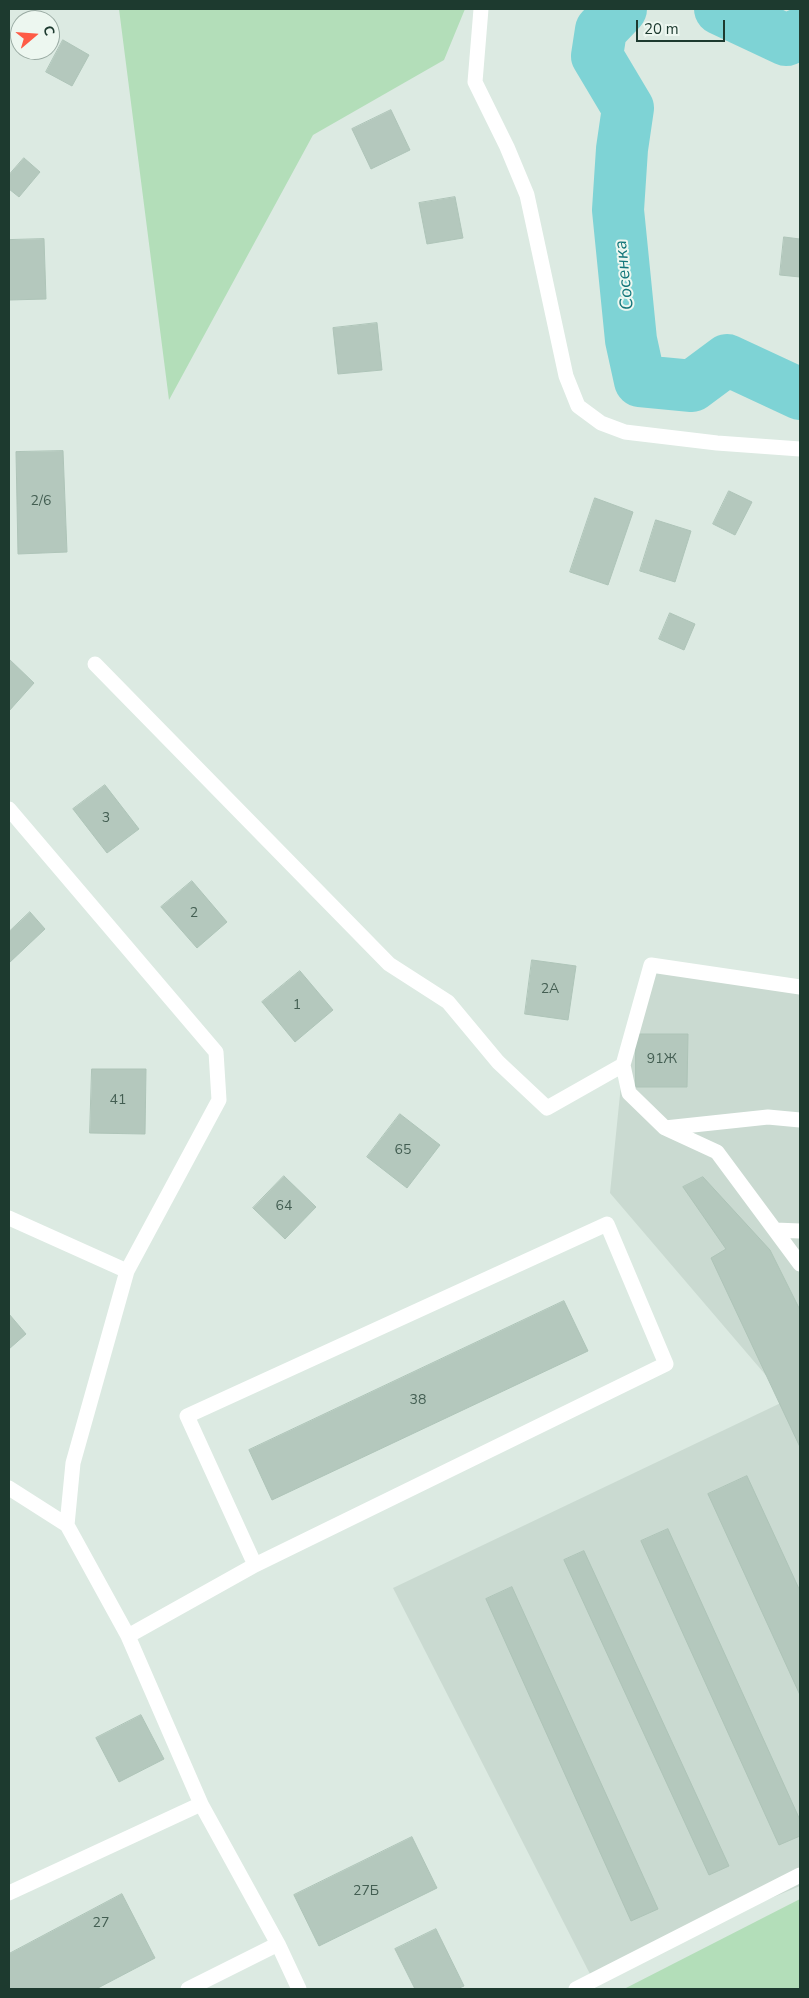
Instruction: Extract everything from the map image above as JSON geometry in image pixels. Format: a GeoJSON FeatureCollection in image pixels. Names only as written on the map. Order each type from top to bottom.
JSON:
{"type":"FeatureCollection","features":[{"type":"Feature","properties":{"kind":"street"},"geometry":{"type":"LineString","coordinates":[[481,9],[475,82],[507,147],[527,195],[566,376],[578,406],[601,423],[625,432],[717,443],[800,449]]}},
{"type":"Feature","properties":{"kind":"street"},"geometry":{"type":"LineString","coordinates":[[95,664],[388,964],[448,1002],[498,1062],[547,1108],[623,1065]]}},
{"type":"Feature","properties":{"kind":"street"},"geometry":{"type":"LineString","coordinates":[[9,809],[216,1052],[219,1100],[128,1271],[73,1463],[67,1524]]}},
{"type":"Feature","properties":{"kind":"street"},"geometry":{"type":"LineString","coordinates":[[800,987],[651,964],[623,1065],[629,1093],[665,1128],[717,1152],[800,1264]]}},
{"type":"Feature","properties":{"kind":"street"},"geometry":{"type":"LineString","coordinates":[[665,1128],[768,1117],[800,1120]]}},
{"type":"Feature","properties":{"kind":"street"},"geometry":{"type":"LineString","coordinates":[[9,1218],[128,1271]]}},
{"type":"Feature","properties":{"kind":"street"},"geometry":{"type":"LineString","coordinates":[[128,1636],[256,1565],[666,1364],[607,1224],[187,1416],[256,1565]]}},
{"type":"Feature","properties":{"kind":"street"},"geometry":{"type":"LineString","coordinates":[[775,1230],[800,1231]]}},
{"type":"Feature","properties":{"kind":"street"},"geometry":{"type":"LineString","coordinates":[[9,1488],[67,1524],[128,1636],[201,1804],[278,1944],[299,1989]]}},
{"type":"Feature","properties":{"kind":"street"},"geometry":{"type":"LineString","coordinates":[[9,1893],[201,1804]]}},
{"type":"Feature","properties":{"kind":"street"},"geometry":{"type":"LineString","coordinates":[[576,1989],[800,1875]]}},
{"type":"Feature","properties":{"kind":"street"},"geometry":{"type":"LineString","coordinates":[[188,1989],[278,1944]]}},
{"type":"Feature","properties":{"kind":"shaded area"},"geometry":{"type":"Polygon","coordinates":[[[651,965],[800,981],[800,1886],[590,1974],[393,1588],[787,1400],[610,1193],[623,1065],[651,965]]]}},
{"type":"Feature","properties":{"kind":"green space"},"geometry":{"type":"Polygon","coordinates":[[[119,9],[465,9],[444,60],[313,135],[169,400],[119,9]]]}},
{"type":"Feature","properties":{"kind":"green space"},"geometry":{"type":"Polygon","coordinates":[[[800,1899],[800,1989],[624,1989],[800,1899]]]}},
{"type":"Feature","properties":{"kind":"building"},"geometry":{"type":"Polygon","coordinates":[[[63,40],[89,55],[72,86],[46,72],[52,60],[60,60],[60,46],[63,40]]]}},
{"type":"Feature","properties":{"kind":"building"},"geometry":{"type":"Polygon","coordinates":[[[391,110],[410,150],[371,169],[352,129],[391,110]]]}},
{"type":"Feature","properties":{"kind":"building"},"geometry":{"type":"Polygon","coordinates":[[[24,158],[40,172],[19,197],[9,189],[9,175],[24,158]]]}},
{"type":"Feature","properties":{"kind":"building"},"geometry":{"type":"Polygon","coordinates":[[[455,197],[463,238],[427,244],[419,203],[455,197]]]}},
{"type":"Feature","properties":{"kind":"building"},"geometry":{"type":"Polygon","coordinates":[[[784,237],[800,239],[800,277],[780,275],[784,237]]]}},
{"type":"Feature","properties":{"kind":"building"},"geometry":{"type":"Polygon","coordinates":[[[44,239],[46,299],[9,300],[9,240],[44,239]]]}},
{"type":"Feature","properties":{"kind":"building"},"geometry":{"type":"Polygon","coordinates":[[[377,323],[382,370],[338,374],[333,328],[377,323]]]}},
{"type":"Feature","properties":{"kind":"building"},"geometry":{"type":"Polygon","coordinates":[[[63,451],[67,552],[18,554],[16,452],[63,451]]]}},
{"type":"Feature","properties":{"kind":"building"},"geometry":{"type":"Polygon","coordinates":[[[729,491],[752,502],[735,535],[713,524],[729,491]]]}},
{"type":"Feature","properties":{"kind":"building"},"geometry":{"type":"Polygon","coordinates":[[[595,498],[633,512],[608,585],[570,572],[595,498]]]}},
{"type":"Feature","properties":{"kind":"building"},"geometry":{"type":"Polygon","coordinates":[[[656,520],[691,531],[675,582],[640,571],[656,520]]]}},
{"type":"Feature","properties":{"kind":"building"},"geometry":{"type":"Polygon","coordinates":[[[670,613],[695,624],[684,650],[659,639],[670,613]]]}},
{"type":"Feature","properties":{"kind":"building"},"geometry":{"type":"Polygon","coordinates":[[[9,659],[34,683],[9,711],[9,659]]]}},
{"type":"Feature","properties":{"kind":"building"},"geometry":{"type":"Polygon","coordinates":[[[105,785],[139,829],[107,853],[73,809],[105,785]]]}},
{"type":"Feature","properties":{"kind":"building"},"geometry":{"type":"Polygon","coordinates":[[[192,881],[227,922],[197,948],[161,907],[192,881]]]}},
{"type":"Feature","properties":{"kind":"building"},"geometry":{"type":"Polygon","coordinates":[[[30,912],[45,929],[9,963],[9,932],[30,912]]]}},
{"type":"Feature","properties":{"kind":"building"},"geometry":{"type":"Polygon","coordinates":[[[532,960],[576,966],[568,1020],[525,1014],[532,960]]]}},
{"type":"Feature","properties":{"kind":"building"},"geometry":{"type":"Polygon","coordinates":[[[300,971],[333,1010],[295,1042],[262,1002],[300,971]]]}},
{"type":"Feature","properties":{"kind":"building"},"geometry":{"type":"Polygon","coordinates":[[[636,1034],[688,1034],[687,1087],[636,1087],[636,1034]]]}},
{"type":"Feature","properties":{"kind":"building"},"geometry":{"type":"Polygon","coordinates":[[[92,1069],[146,1069],[145,1134],[90,1133],[92,1069]]]}},
{"type":"Feature","properties":{"kind":"building"},"geometry":{"type":"Polygon","coordinates":[[[400,1114],[440,1145],[407,1188],[367,1157],[400,1114]]]}},
{"type":"Feature","properties":{"kind":"building"},"geometry":{"type":"Polygon","coordinates":[[[284,1176],[316,1207],[285,1239],[253,1208],[284,1176]]]}},
{"type":"Feature","properties":{"kind":"building"},"geometry":{"type":"Polygon","coordinates":[[[703,1177],[770,1250],[800,1310],[800,1447],[711,1258],[726,1249],[683,1187],[703,1177]]]}},
{"type":"Feature","properties":{"kind":"building"},"geometry":{"type":"Polygon","coordinates":[[[564,1301],[588,1351],[272,1500],[249,1450],[564,1301]]]}},
{"type":"Feature","properties":{"kind":"building"},"geometry":{"type":"Polygon","coordinates":[[[9,1314],[26,1334],[9,1349],[9,1314]]]}},
{"type":"Feature","properties":{"kind":"building"},"geometry":{"type":"Polygon","coordinates":[[[747,1476],[800,1591],[800,1695],[708,1494],[747,1476]]]}},
{"type":"Feature","properties":{"kind":"building"},"geometry":{"type":"Polygon","coordinates":[[[668,1529],[800,1820],[800,1836],[779,1845],[641,1541],[668,1529]]]}},
{"type":"Feature","properties":{"kind":"building"},"geometry":{"type":"Polygon","coordinates":[[[584,1551],[729,1866],[709,1875],[564,1560],[584,1551]]]}},
{"type":"Feature","properties":{"kind":"building"},"geometry":{"type":"Polygon","coordinates":[[[512,1587],[658,1909],[631,1921],[486,1599],[512,1587]]]}},
{"type":"Feature","properties":{"kind":"building"},"geometry":{"type":"Polygon","coordinates":[[[141,1715],[164,1759],[119,1782],[96,1738],[141,1715]]]}},
{"type":"Feature","properties":{"kind":"building"},"geometry":{"type":"Polygon","coordinates":[[[412,1837],[437,1888],[319,1946],[294,1895],[412,1837]]]}},
{"type":"Feature","properties":{"kind":"building"},"geometry":{"type":"Polygon","coordinates":[[[122,1894],[155,1958],[96,1989],[9,1989],[9,1954],[122,1894]]]}},
{"type":"Feature","properties":{"kind":"building"},"geometry":{"type":"Polygon","coordinates":[[[436,1929],[464,1986],[457,1989],[415,1989],[395,1949],[436,1929]]]}},
{"type":"Feature","properties":{"kind":"waterway","name":"Сосенка"},"geometry":{"type":"LineString","coordinates":[[621,9],[601,30],[597,56],[628,108],[622,149],[618,210],[631,340],[640,381],[692,386],[727,360],[800,394]]}},
{"type":"Feature","properties":{"kind":"waterway","name":"Сосенка"},"geometry":{"type":"LineString","coordinates":[[720,9],[786,40],[800,34]]}}]}
